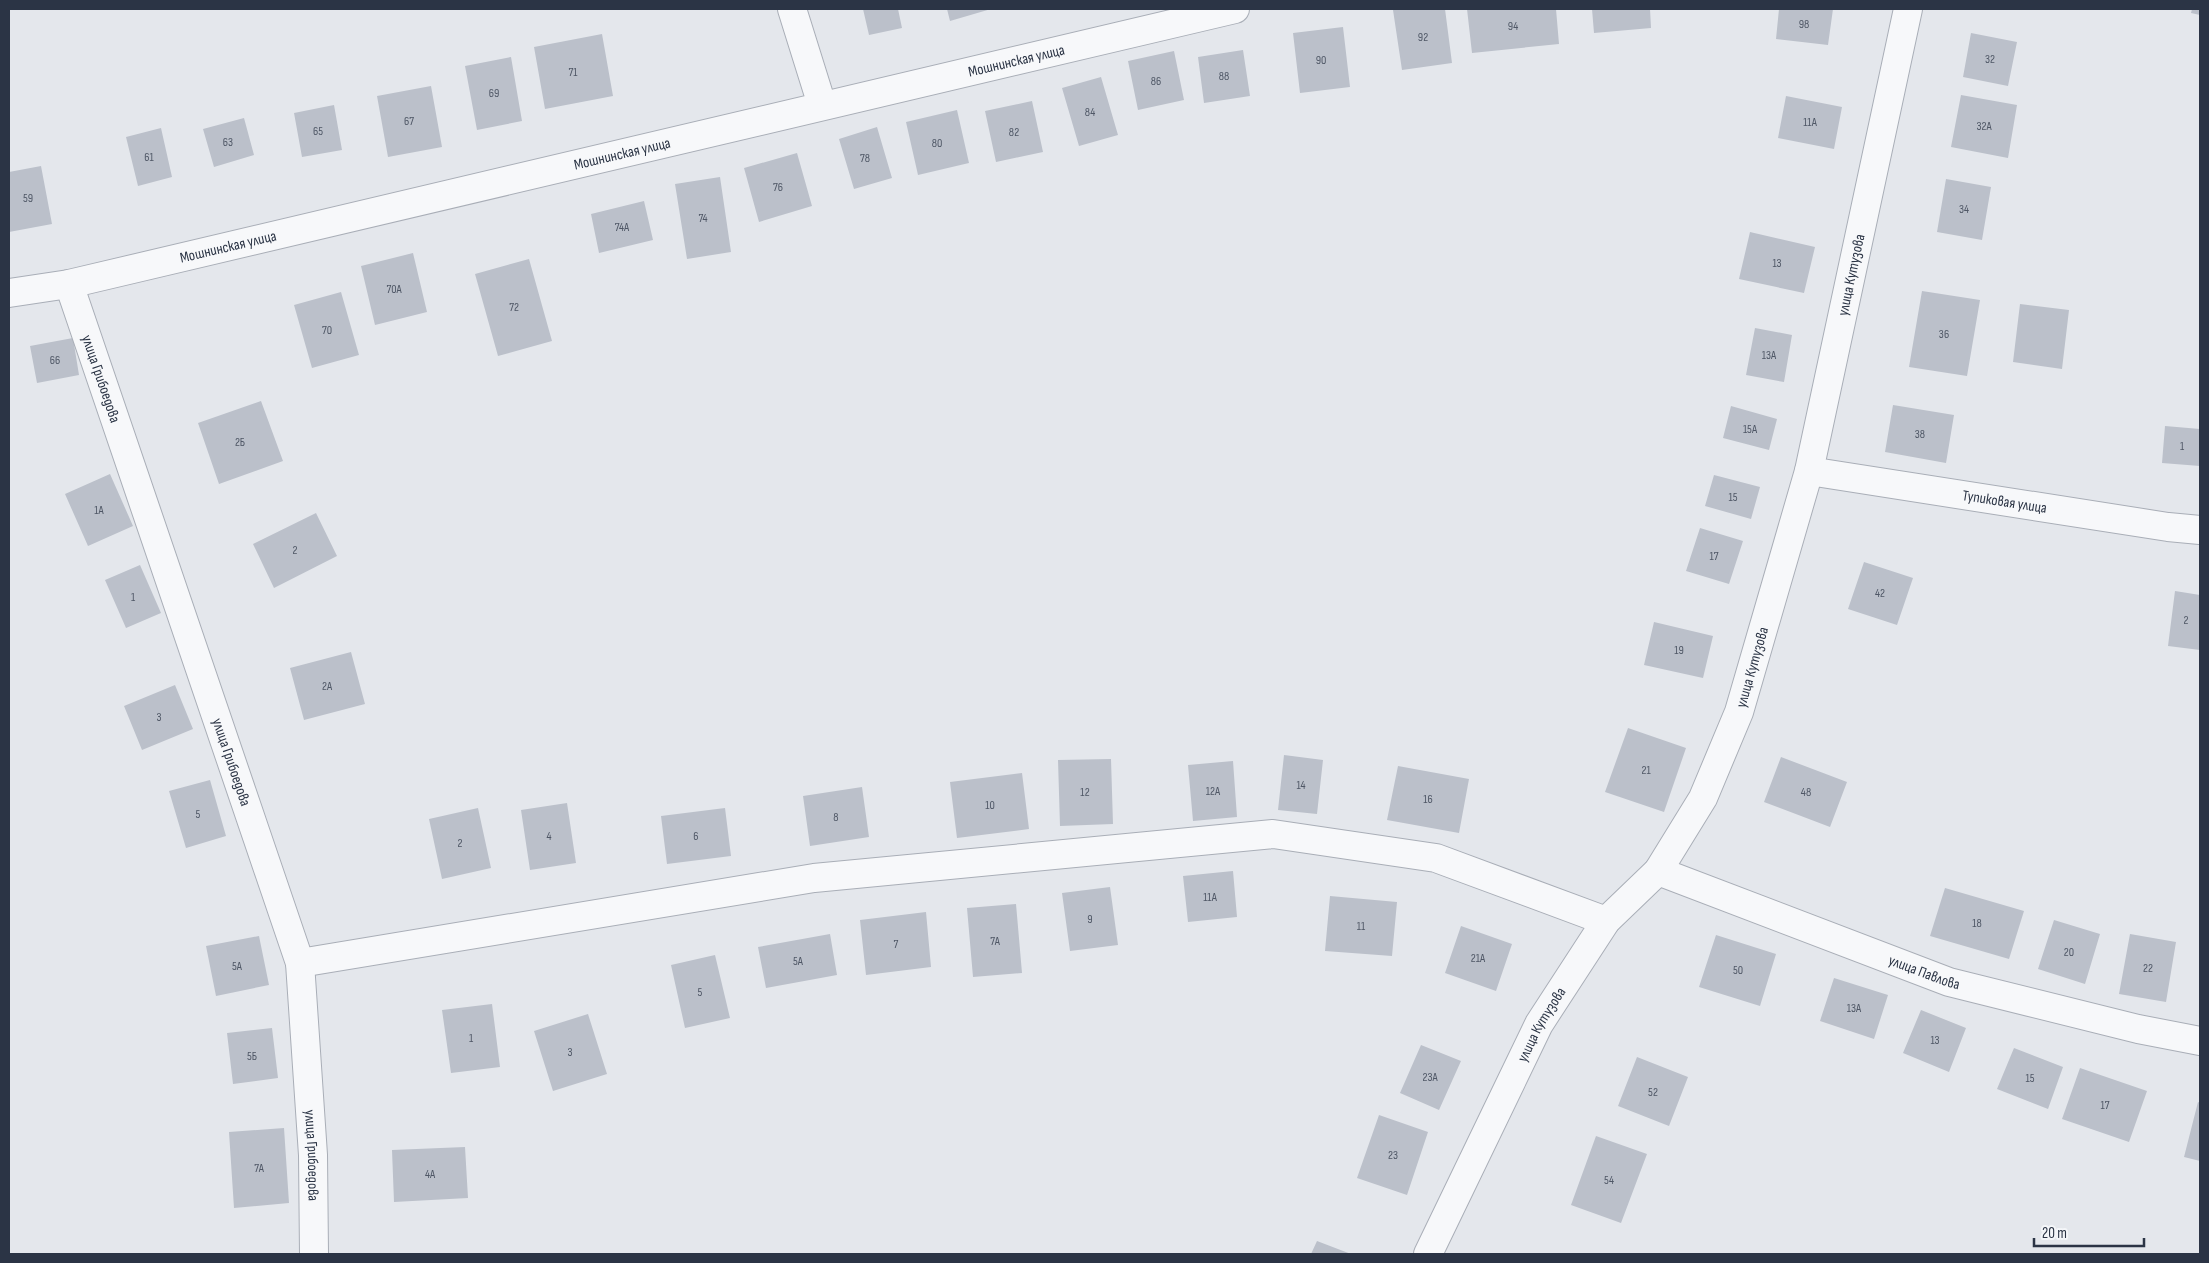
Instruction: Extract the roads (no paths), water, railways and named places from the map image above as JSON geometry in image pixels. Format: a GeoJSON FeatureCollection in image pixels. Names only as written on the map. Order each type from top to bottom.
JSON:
{"type":"FeatureCollection","features":[{"type":"Feature","properties":{"kind":"street"},"geometry":{"type":"LineString","coordinates":[[792,9],[822,105]]}},
{"type":"Feature","properties":{"kind":"street","name":"Мошнинская улица"},"geometry":{"type":"LineString","coordinates":[[9,293],[69,284],[1235,9]]}},
{"type":"Feature","properties":{"kind":"street","name":"улица Кутузова"},"geometry":{"type":"LineString","coordinates":[[1428,1254],[1539,1024],[1606,921],[1658,871],[1703,798],[1740,712],[1809,471],[1908,9]]}},
{"type":"Feature","properties":{"kind":"street","name":"улица Грибоедова"},"geometry":{"type":"LineString","coordinates":[[69,284],[300,963],[313,1155],[314,1254]]}},
{"type":"Feature","properties":{"kind":"street","name":"Тупиковая улица"},"geometry":{"type":"LineString","coordinates":[[1809,471],[2168,527],[2200,530]]}},
{"type":"Feature","properties":{"kind":"street"},"geometry":{"type":"LineString","coordinates":[[300,963],[814,878],[1272,834],[1436,858],[1606,921]]}},
{"type":"Feature","properties":{"kind":"street","name":"улица Павлова"},"geometry":{"type":"LineString","coordinates":[[1658,871],[1949,982],[2138,1029],[2200,1041]]}}]}
